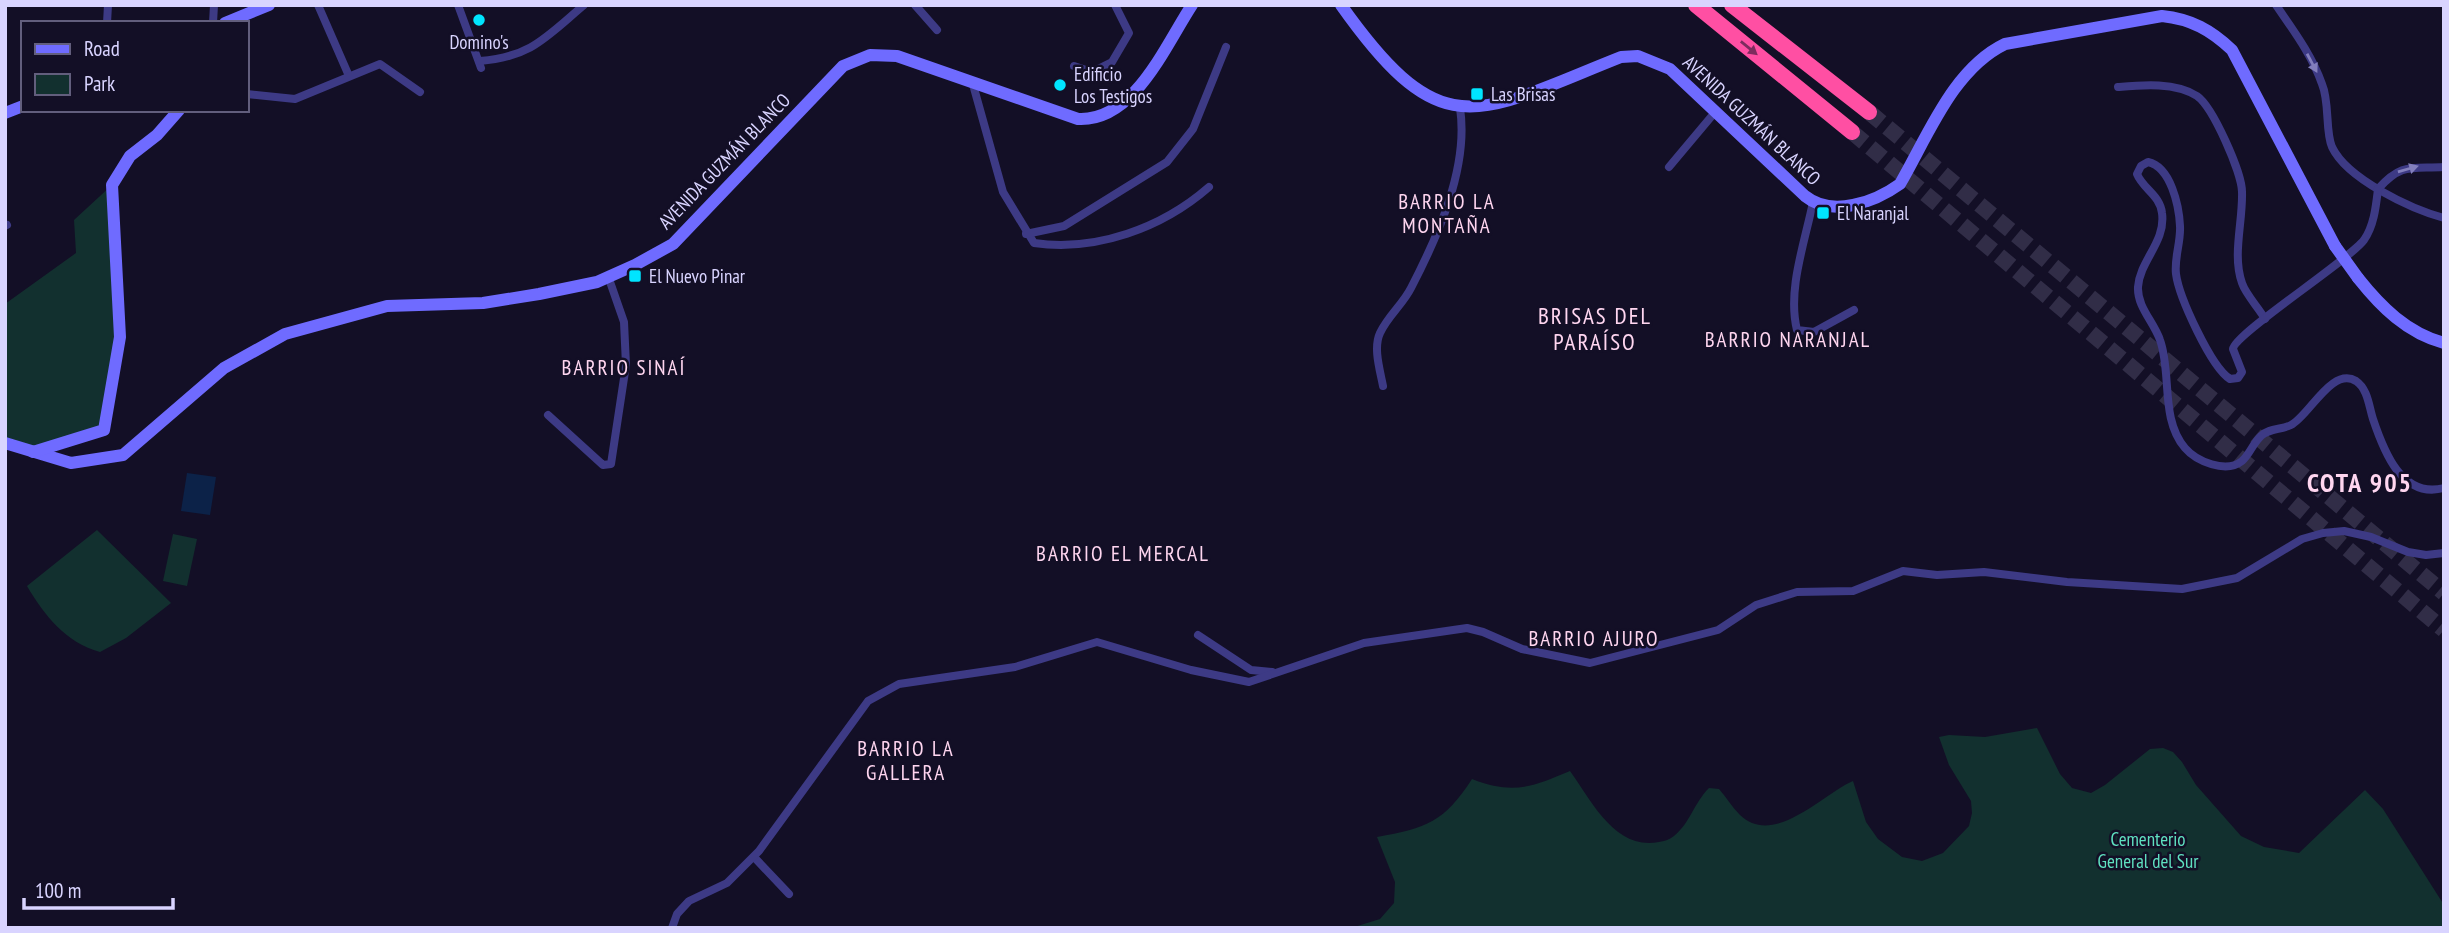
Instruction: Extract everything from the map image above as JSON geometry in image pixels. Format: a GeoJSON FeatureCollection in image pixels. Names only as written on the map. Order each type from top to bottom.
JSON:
{"type":"FeatureCollection","features":[{"type":"Feature","properties":{"kind":"highway"},"geometry":{"type":"LineString","coordinates":[[1696,5],[1852,132]]}},
{"type":"Feature","properties":{"kind":"highway"},"geometry":{"type":"LineString","coordinates":[[1732,5],[1869,112]]}},
{"type":"Feature","properties":{"kind":"street"},"geometry":{"type":"LineString","coordinates":[[230,21],[269,5]]}},
{"type":"Feature","properties":{"kind":"street"},"geometry":{"type":"LineString","coordinates":[[318,5],[349,76]]}},
{"type":"Feature","properties":{"kind":"street"},"geometry":{"type":"LineString","coordinates":[[458,5],[480,65],[517,56],[536,46],[584,5]]}},
{"type":"Feature","properties":{"kind":"street"},"geometry":{"type":"LineString","coordinates":[[915,5],[937,30]]}},
{"type":"Feature","properties":{"kind":"street","name":"AVENIDA GUZMÁN BLANCO"},"geometry":{"type":"LineString","coordinates":[[5,443],[71,463],[123,455],[224,368],[285,334],[387,306],[483,303],[550,292],[608,276],[673,244],[843,66],[856,58],[883,54],[897,56],[1078,119],[1096,120],[1129,100],[1192,5]]}},
{"type":"Feature","properties":{"kind":"street","name":"AVENIDA GUZMÁN BLANCO"},"geometry":{"type":"LineString","coordinates":[[1341,5],[1374,52],[1404,80],[1440,103],[1460,108],[1487,108],[1511,101],[1621,57],[1638,56],[1670,69],[1813,202],[1843,206],[1886,194],[1900,184],[1964,77],[1989,52],[2005,44],[2162,16],[2193,22],[2232,50],[2335,246],[2358,278],[2390,314],[2410,328],[2444,343]]}},
{"type":"Feature","properties":{"kind":"street"},"geometry":{"type":"LineString","coordinates":[[2276,5],[2302,44],[2324,86],[2331,145],[2339,158],[2378,189],[2444,218]]}},
{"type":"Feature","properties":{"kind":"street"},"geometry":{"type":"LineString","coordinates":[[1074,66],[1092,72],[1112,62],[1129,33],[1117,9]]}},
{"type":"Feature","properties":{"kind":"street"},"geometry":{"type":"LineString","coordinates":[[1026,234],[1063,226],[1167,162],[1193,129],[1226,47]]}},
{"type":"Feature","properties":{"kind":"street"},"geometry":{"type":"LineString","coordinates":[[248,94],[295,99],[380,64],[420,92]]}},
{"type":"Feature","properties":{"kind":"street"},"geometry":{"type":"LineString","coordinates":[[972,81],[999,180],[1026,234],[1034,243],[1056,247],[1105,241],[1175,213],[1209,187]]}},
{"type":"Feature","properties":{"kind":"street"},"geometry":{"type":"LineString","coordinates":[[2118,87],[2152,84],[2187,92],[2202,102],[2237,168],[2242,189],[2238,264],[2243,286],[2265,319]]}},
{"type":"Feature","properties":{"kind":"street"},"geometry":{"type":"LineString","coordinates":[[1382,386],[1377,346],[1380,333],[1410,290],[1434,240],[1461,158],[1460,108]]}},
{"type":"Feature","properties":{"kind":"street"},"geometry":{"type":"LineString","coordinates":[[1669,167],[1716,111]]}},
{"type":"Feature","properties":{"kind":"street"},"geometry":{"type":"LineString","coordinates":[[32,452],[104,429],[120,337],[113,185],[130,156],[157,135],[177,112]]}},
{"type":"Feature","properties":{"kind":"street"},"geometry":{"type":"LineString","coordinates":[[2444,167],[2413,166],[2399,171],[2378,189],[2376,206],[2364,240],[2233,344],[2242,372],[2238,378],[2224,375],[2210,353],[2179,288],[2175,265],[2180,226],[2169,183],[2156,164],[2148,162],[2141,166],[2137,174],[2140,181],[2160,201],[2163,225],[2161,237],[2139,280],[2139,300],[2161,341],[2165,387],[2183,446],[2206,462],[2226,467],[2237,465],[2262,435],[2301,418],[2314,401],[2339,379],[2349,378],[2364,388],[2373,421],[2402,478],[2423,491],[2444,488]]}},
{"type":"Feature","properties":{"kind":"street"},"geometry":{"type":"LineString","coordinates":[[1813,202],[1795,290],[1793,315],[1797,330],[1814,332],[1854,310]]}},
{"type":"Feature","properties":{"kind":"street"},"geometry":{"type":"LineString","coordinates":[[548,415],[603,465],[611,464],[626,365],[624,322],[608,276]]}},
{"type":"Feature","properties":{"kind":"street"},"geometry":{"type":"LineString","coordinates":[[672,928],[677,914],[689,901],[727,883],[754,857],[868,701],[899,684],[1015,667],[1097,642],[1243,682],[1302,666],[1378,640],[1416,638],[1467,628],[1522,649],[1579,662],[1598,662],[1718,631],[1756,605],[1797,592],[1853,591],[1903,571],[1937,575],[1984,572],[2067,582],[2182,589],[2238,578],[2302,539],[2323,533],[2344,531],[2371,537],[2408,552],[2426,555],[2444,553]]}},
{"type":"Feature","properties":{"kind":"street"},"geometry":{"type":"LineString","coordinates":[[1198,635],[1257,673],[1302,666]]}},
{"type":"Feature","properties":{"kind":"street"},"geometry":{"type":"LineString","coordinates":[[754,857],[789,894]]}},
{"type":"Feature","properties":{"kind":"green space"},"geometry":{"type":"Polygon","coordinates":[[[112,185],[120,337],[104,430],[32,452],[5,443],[5,304],[76,253],[74,220],[112,185]]]}},
{"type":"Feature","properties":{"kind":"green space"},"geometry":{"type":"Polygon","coordinates":[[[97,530],[171,603],[126,638],[100,652],[66,635],[41,607],[27,586],[97,530]]]}},
{"type":"Feature","properties":{"kind":"green space"},"geometry":{"type":"Polygon","coordinates":[[[173,534],[197,539],[187,586],[163,581],[173,534]]]}},
{"type":"Feature","properties":{"kind":"green space","name":"Cementerio General del Sur"},"geometry":{"type":"Polygon","coordinates":[[[2037,728],[2060,774],[2072,788],[2091,793],[2150,749],[2163,748],[2173,752],[2196,785],[2241,836],[2264,847],[2299,853],[2365,790],[2383,809],[2444,905],[2444,928],[1351,928],[1380,919],[1394,903],[1395,882],[1377,837],[1433,821],[1452,805],[1472,779],[1511,788],[1533,785],[1570,771],[1606,821],[1629,839],[1643,843],[1661,842],[1674,836],[1709,788],[1719,789],[1740,815],[1753,824],[1768,825],[1798,815],[1853,781],[1866,822],[1878,839],[1902,857],[1922,861],[1943,853],[1969,826],[1972,813],[1971,801],[1949,765],[1939,737],[1985,737],[2037,728]]]}},
{"type":"Feature","properties":{"kind":"water"},"geometry":{"type":"Polygon","coordinates":[[[187,473],[216,477],[210,515],[181,511],[187,473]]]}},
{"type":"Feature","properties":{"kind":"tunnel"},"geometry":{"type":"LineString","coordinates":[[1869,112],[2444,593]]}},
{"type":"Feature","properties":{"kind":"tunnel"},"geometry":{"type":"LineString","coordinates":[[1852,132],[2444,630]]}},
{"type":"Feature","properties":{"kind":"place","name":"Domino's"},"geometry":{"type":"Point","coordinates":[479,20]}},
{"type":"Feature","properties":{"kind":"place","name":"Edificio Los Testigos"},"geometry":{"type":"Point","coordinates":[1060,85]}},
{"type":"Feature","properties":{"kind":"place","name":"Las Brisas"},"geometry":{"type":"Point","coordinates":[1477,94]}},
{"type":"Feature","properties":{"kind":"place","name":"El Naranjal"},"geometry":{"type":"Point","coordinates":[1823,213]}},
{"type":"Feature","properties":{"kind":"place","name":"El Nuevo Pinar"},"geometry":{"type":"Point","coordinates":[635,276]}},
{"type":"Feature","properties":{"kind":"district","name":"BARRIO LA MONTAÑA"},"geometry":{"type":"Point","coordinates":[1447,214]}},
{"type":"Feature","properties":{"kind":"district","name":"BRISAS DEL PARAÍSO"},"geometry":{"type":"Point","coordinates":[1595,329]}},
{"type":"Feature","properties":{"kind":"district","name":"BARRIO NARANJAL"},"geometry":{"type":"Point","coordinates":[1788,340]}},
{"type":"Feature","properties":{"kind":"district","name":"BARRIO SINAÍ"},"geometry":{"type":"Point","coordinates":[624,368]}},
{"type":"Feature","properties":{"kind":"district","name":"COTA 905"},"geometry":{"type":"Point","coordinates":[2360,483]}},
{"type":"Feature","properties":{"kind":"district","name":"BARRIO EL MERCAL"},"geometry":{"type":"Point","coordinates":[1123,554]}},
{"type":"Feature","properties":{"kind":"district","name":"BARRIO AJURO"},"geometry":{"type":"Point","coordinates":[1594,639]}},
{"type":"Feature","properties":{"kind":"district","name":"BARRIO LA GALLERA"},"geometry":{"type":"Point","coordinates":[906,761]}}]}
